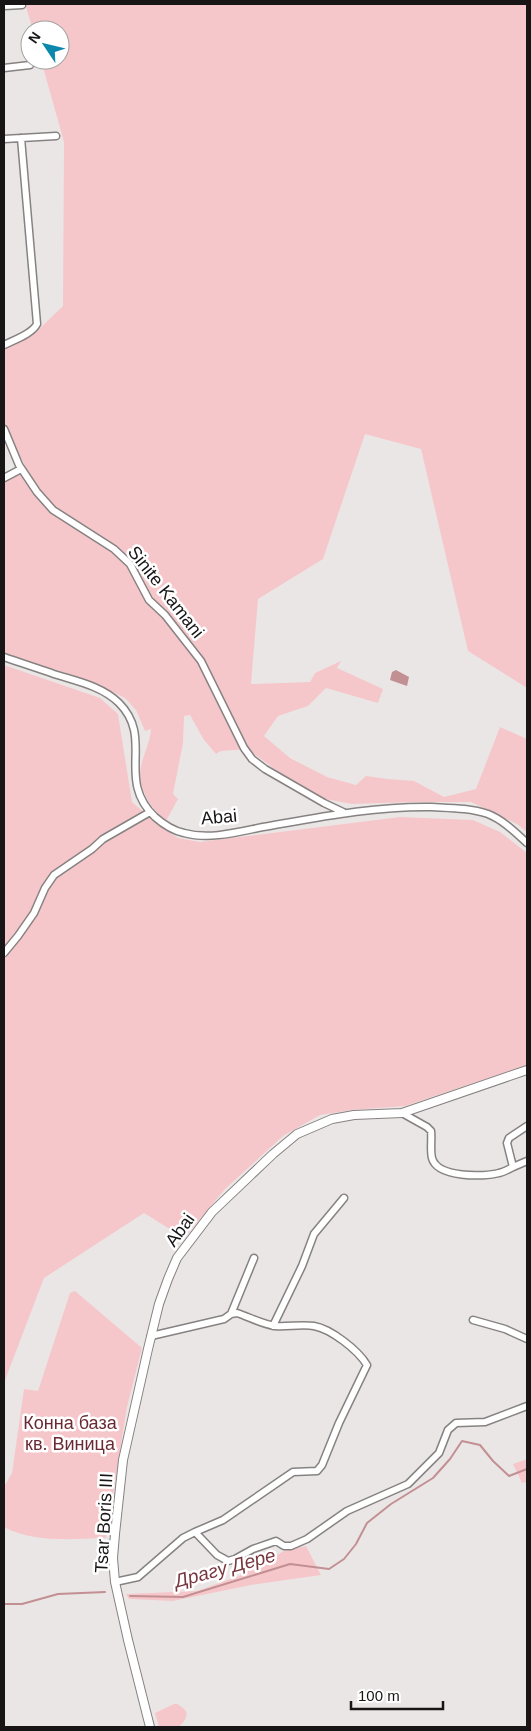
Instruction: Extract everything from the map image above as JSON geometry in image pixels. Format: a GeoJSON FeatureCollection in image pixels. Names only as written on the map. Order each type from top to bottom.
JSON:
{"type":"FeatureCollection","features":[{"type":"Feature","properties":{"kind":"street"},"geometry":{"type":"LineString","coordinates":[[4,6],[22,5]]}},
{"type":"Feature","properties":{"kind":"street"},"geometry":{"type":"LineString","coordinates":[[4,68],[20,66]]}},
{"type":"Feature","properties":{"kind":"street"},"geometry":{"type":"LineString","coordinates":[[4,139],[56,136]]}},
{"type":"Feature","properties":{"kind":"street"},"geometry":{"type":"LineString","coordinates":[[4,345],[24,335],[37,324],[21,138]]}},
{"type":"Feature","properties":{"kind":"street","name":"Sinite Kamani"},"geometry":{"type":"LineString","coordinates":[[4,429],[21,469],[37,492],[54,510],[107,544],[130,564],[149,600],[165,615],[201,661],[244,748],[252,759],[300,790],[344,813]]}},
{"type":"Feature","properties":{"kind":"street"},"geometry":{"type":"LineString","coordinates":[[4,478],[21,469]]}},
{"type":"Feature","properties":{"kind":"street","name":"Abai"},"geometry":{"type":"LineString","coordinates":[[4,657],[92,686],[111,696],[120,704],[133,723],[136,748],[134,770],[136,786],[141,799],[150,812],[160,821],[184,833],[201,836],[223,834],[378,808],[412,807],[472,810],[489,815],[506,824],[527,843]]}},
{"type":"Feature","properties":{"kind":"street"},"geometry":{"type":"LineString","coordinates":[[4,953],[34,913],[45,888],[54,875],[92,849],[103,839],[150,812]]}},
{"type":"Feature","properties":{"kind":"street","name":"Abai"},"geometry":{"type":"LineString","coordinates":[[152,1336],[168,1279],[177,1258],[187,1243],[212,1212],[297,1134],[332,1119],[354,1115],[402,1113],[527,1070]]}},
{"type":"Feature","properties":{"kind":"street"},"geometry":{"type":"LineString","coordinates":[[402,1113],[431,1131],[432,1158],[439,1168],[448,1173],[483,1175],[499,1173],[527,1161]]}},
{"type":"Feature","properties":{"kind":"street"},"geometry":{"type":"LineString","coordinates":[[513,1167],[507,1143],[509,1138],[527,1126]]}},
{"type":"Feature","properties":{"kind":"street"},"geometry":{"type":"LineString","coordinates":[[274,1326],[302,1266],[314,1234],[344,1198]]}},
{"type":"Feature","properties":{"kind":"street"},"geometry":{"type":"LineString","coordinates":[[231,1314],[254,1258]]}},
{"type":"Feature","properties":{"kind":"street"},"geometry":{"type":"LineString","coordinates":[[116,1582],[138,1577],[183,1538],[224,1520],[292,1472],[317,1471],[322,1465],[339,1423],[367,1365],[344,1341],[319,1328],[312,1326],[274,1326],[237,1313],[231,1314],[224,1319],[152,1336]]}},
{"type":"Feature","properties":{"kind":"street"},"geometry":{"type":"LineString","coordinates":[[473,1320],[505,1329],[527,1339]]}},
{"type":"Feature","properties":{"kind":"street","name":"Tsar Boris III"},"geometry":{"type":"LineString","coordinates":[[150,1727],[116,1582],[113,1558],[123,1460],[152,1336]]}},
{"type":"Feature","properties":{"kind":"street"},"geometry":{"type":"LineString","coordinates":[[195,1532],[217,1555],[228,1561],[253,1548],[276,1541],[284,1546],[291,1546],[307,1539],[347,1511],[408,1484],[439,1454],[448,1430],[456,1423],[485,1422],[524,1406],[527,1401]]}},
{"type":"Feature","properties":{"kind":"green space"},"geometry":{"type":"Polygon","coordinates":[[[25,4],[527,4],[527,688],[468,651],[421,449],[365,434],[323,559],[258,599],[251,684],[310,682],[315,673],[341,661],[337,668],[383,689],[378,703],[326,688],[308,706],[278,716],[264,736],[290,758],[327,777],[356,785],[366,776],[414,781],[444,797],[476,789],[500,727],[527,739],[527,832],[517,824],[471,802],[352,804],[325,799],[283,775],[247,749],[221,751],[216,754],[204,740],[190,715],[184,716],[183,743],[173,794],[178,799],[166,821],[150,803],[141,782],[141,766],[151,729],[145,731],[136,710],[125,698],[76,676],[4,654],[4,477],[25,465],[4,428],[4,350],[39,329],[63,306],[64,142],[44,70],[70,70],[70,20],[30,20],[25,4]]]}},
{"type":"Feature","properties":{"kind":"green space"},"geometry":{"type":"Polygon","coordinates":[[[4,665],[100,698],[118,714],[132,802],[158,825],[178,838],[200,842],[400,817],[473,820],[500,832],[527,853],[527,1065],[405,1106],[352,1110],[320,1115],[283,1136],[225,1189],[184,1238],[144,1213],[44,1278],[4,1383],[4,665]]]}},
{"type":"Feature","properties":{"kind":"green space","name":"Конна база кв. Виница"},"geometry":{"type":"Polygon","coordinates":[[[75,1291],[142,1348],[127,1407],[106,1538],[54,1539],[28,1536],[4,1527],[4,1487],[12,1473],[24,1389],[38,1391],[70,1293],[75,1291]]]}},
{"type":"Feature","properties":{"kind":"green space"},"geometry":{"type":"Polygon","coordinates":[[[527,1459],[527,1482],[522,1483],[513,1464],[527,1459]]]}},
{"type":"Feature","properties":{"kind":"green space"},"geometry":{"type":"Polygon","coordinates":[[[306,1546],[321,1575],[251,1585],[173,1601],[129,1599],[126,1594],[197,1591],[239,1576],[284,1551],[306,1546]]]}},
{"type":"Feature","properties":{"kind":"green space"},"geometry":{"type":"Polygon","coordinates":[[[174,1704],[184,1709],[187,1714],[185,1720],[179,1727],[159,1727],[155,1713],[174,1704]]]}},
{"type":"Feature","properties":{"kind":"shaded area"},"geometry":{"type":"Polygon","coordinates":[[[396,670],[409,677],[407,686],[390,680],[392,672],[396,670]]]}},
{"type":"Feature","properties":{"kind":"waterway","name":"Драгу Дере"},"geometry":{"type":"LineString","coordinates":[[130,1596],[183,1597],[290,1564],[329,1569],[344,1559],[356,1544],[367,1523],[391,1504],[433,1478],[450,1459],[462,1441],[480,1445],[509,1476],[527,1469]]}},
{"type":"Feature","properties":{"kind":"waterway","name":"Драгу Дере"},"geometry":{"type":"LineString","coordinates":[[4,1604],[22,1604],[58,1594],[105,1592]]}}]}
